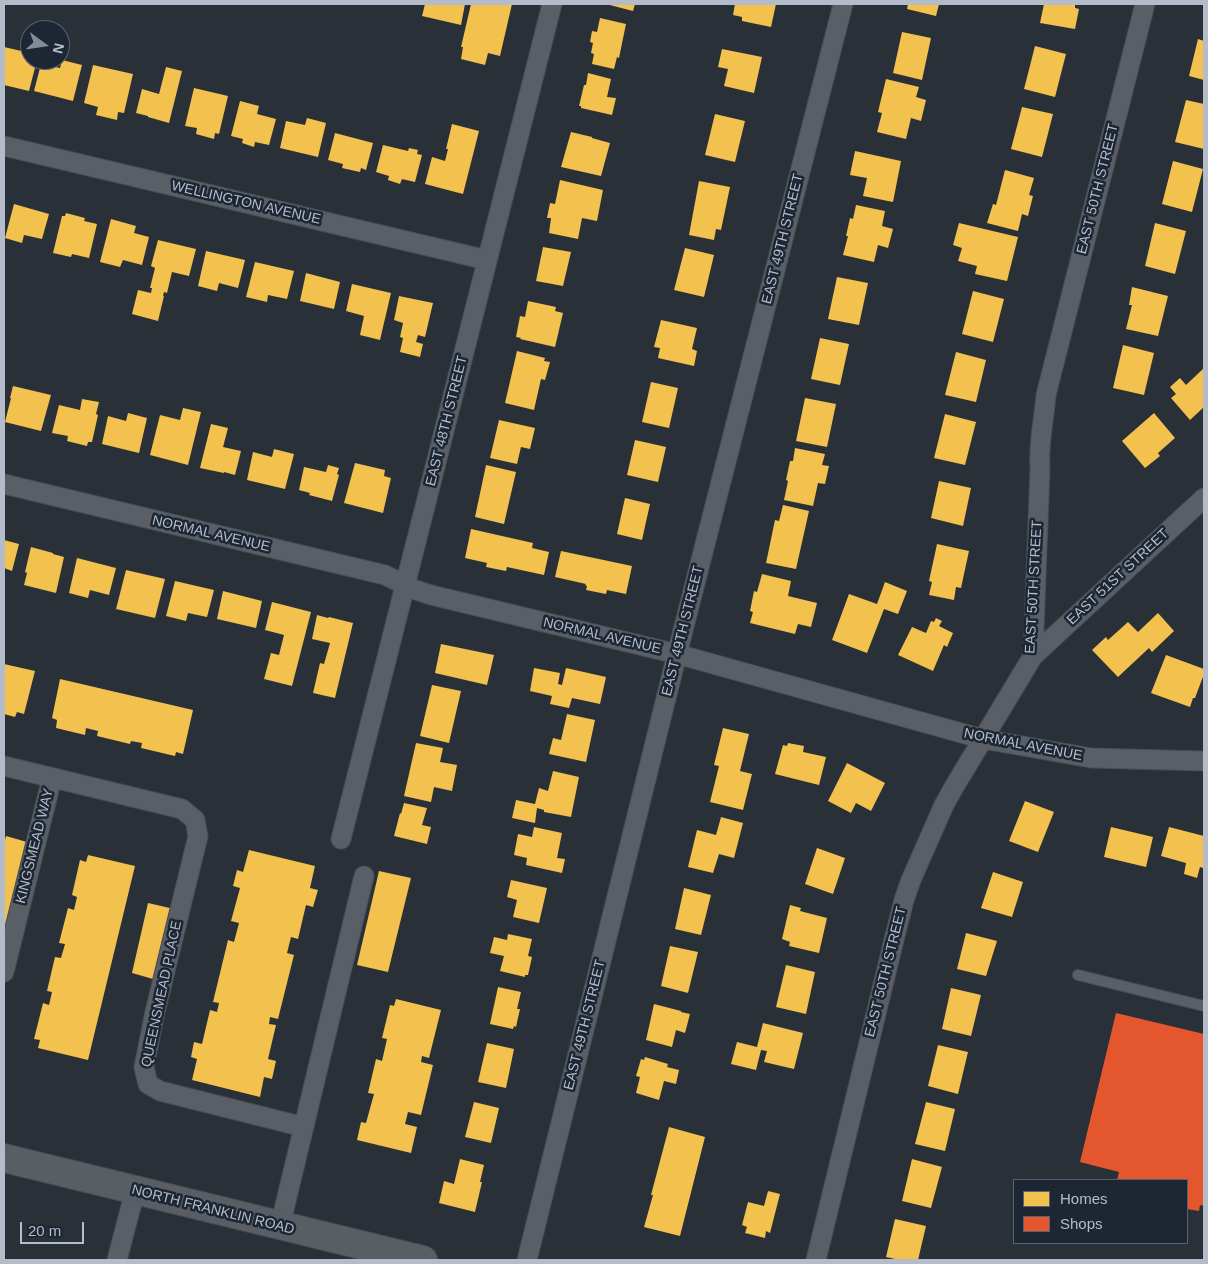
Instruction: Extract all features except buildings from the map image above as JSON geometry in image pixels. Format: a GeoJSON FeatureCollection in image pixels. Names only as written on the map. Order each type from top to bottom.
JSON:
{"type":"FeatureCollection","features":[{"type":"Feature","properties":{"kind":"main road","name":"NORTH FRANKLIN ROAD"},"geometry":{"type":"LineString","coordinates":[[4,1158],[423,1260]]}},
{"type":"Feature","properties":{"kind":"street","name":"EAST 48TH STREET"},"geometry":{"type":"LineString","coordinates":[[341,839],[552,4]]}},
{"type":"Feature","properties":{"kind":"street","name":"EAST 49TH STREET"},"geometry":{"type":"LineString","coordinates":[[527,1260],[677,654],[843,4]]}},
{"type":"Feature","properties":{"kind":"street","name":"EAST 50TH STREET"},"geometry":{"type":"LineString","coordinates":[[816,1260],[904,900],[911,880],[954,787],[1033,656],[1039,459],[1046,395],[1145,4]]}},
{"type":"Feature","properties":{"kind":"street","name":"WELLINGTON AVENUE"},"geometry":{"type":"LineString","coordinates":[[4,146],[487,260]]}},
{"type":"Feature","properties":{"kind":"street","name":"NORMAL AVENUE"},"geometry":{"type":"LineString","coordinates":[[4,484],[385,575],[432,595],[677,654],[983,739],[1091,758],[1204,761]]}},
{"type":"Feature","properties":{"kind":"street","name":"EAST 51ST STREET"},"geometry":{"type":"LineString","coordinates":[[1033,656],[1204,498]]}},
{"type":"Feature","properties":{"kind":"street"},"geometry":{"type":"LineString","coordinates":[[4,766],[52,778]]}},
{"type":"Feature","properties":{"kind":"street","name":"QUEENSMEAD PLACE"},"geometry":{"type":"LineString","coordinates":[[52,778],[182,809],[195,820],[198,836],[155,1012],[144,1067],[148,1084],[160,1091],[304,1127]]}},
{"type":"Feature","properties":{"kind":"street","name":"KINGSMEAD WAY"},"geometry":{"type":"LineString","coordinates":[[4,972],[52,778]]}},
{"type":"Feature","properties":{"kind":"street"},"geometry":{"type":"LineString","coordinates":[[280,1226],[364,876]]}},
{"type":"Feature","properties":{"kind":"street"},"geometry":{"type":"LineString","coordinates":[[117,1260],[134,1190]]}},
{"type":"Feature","properties":{"kind":"lane"},"geometry":{"type":"LineString","coordinates":[[1078,975],[1204,1006]]}}]}
